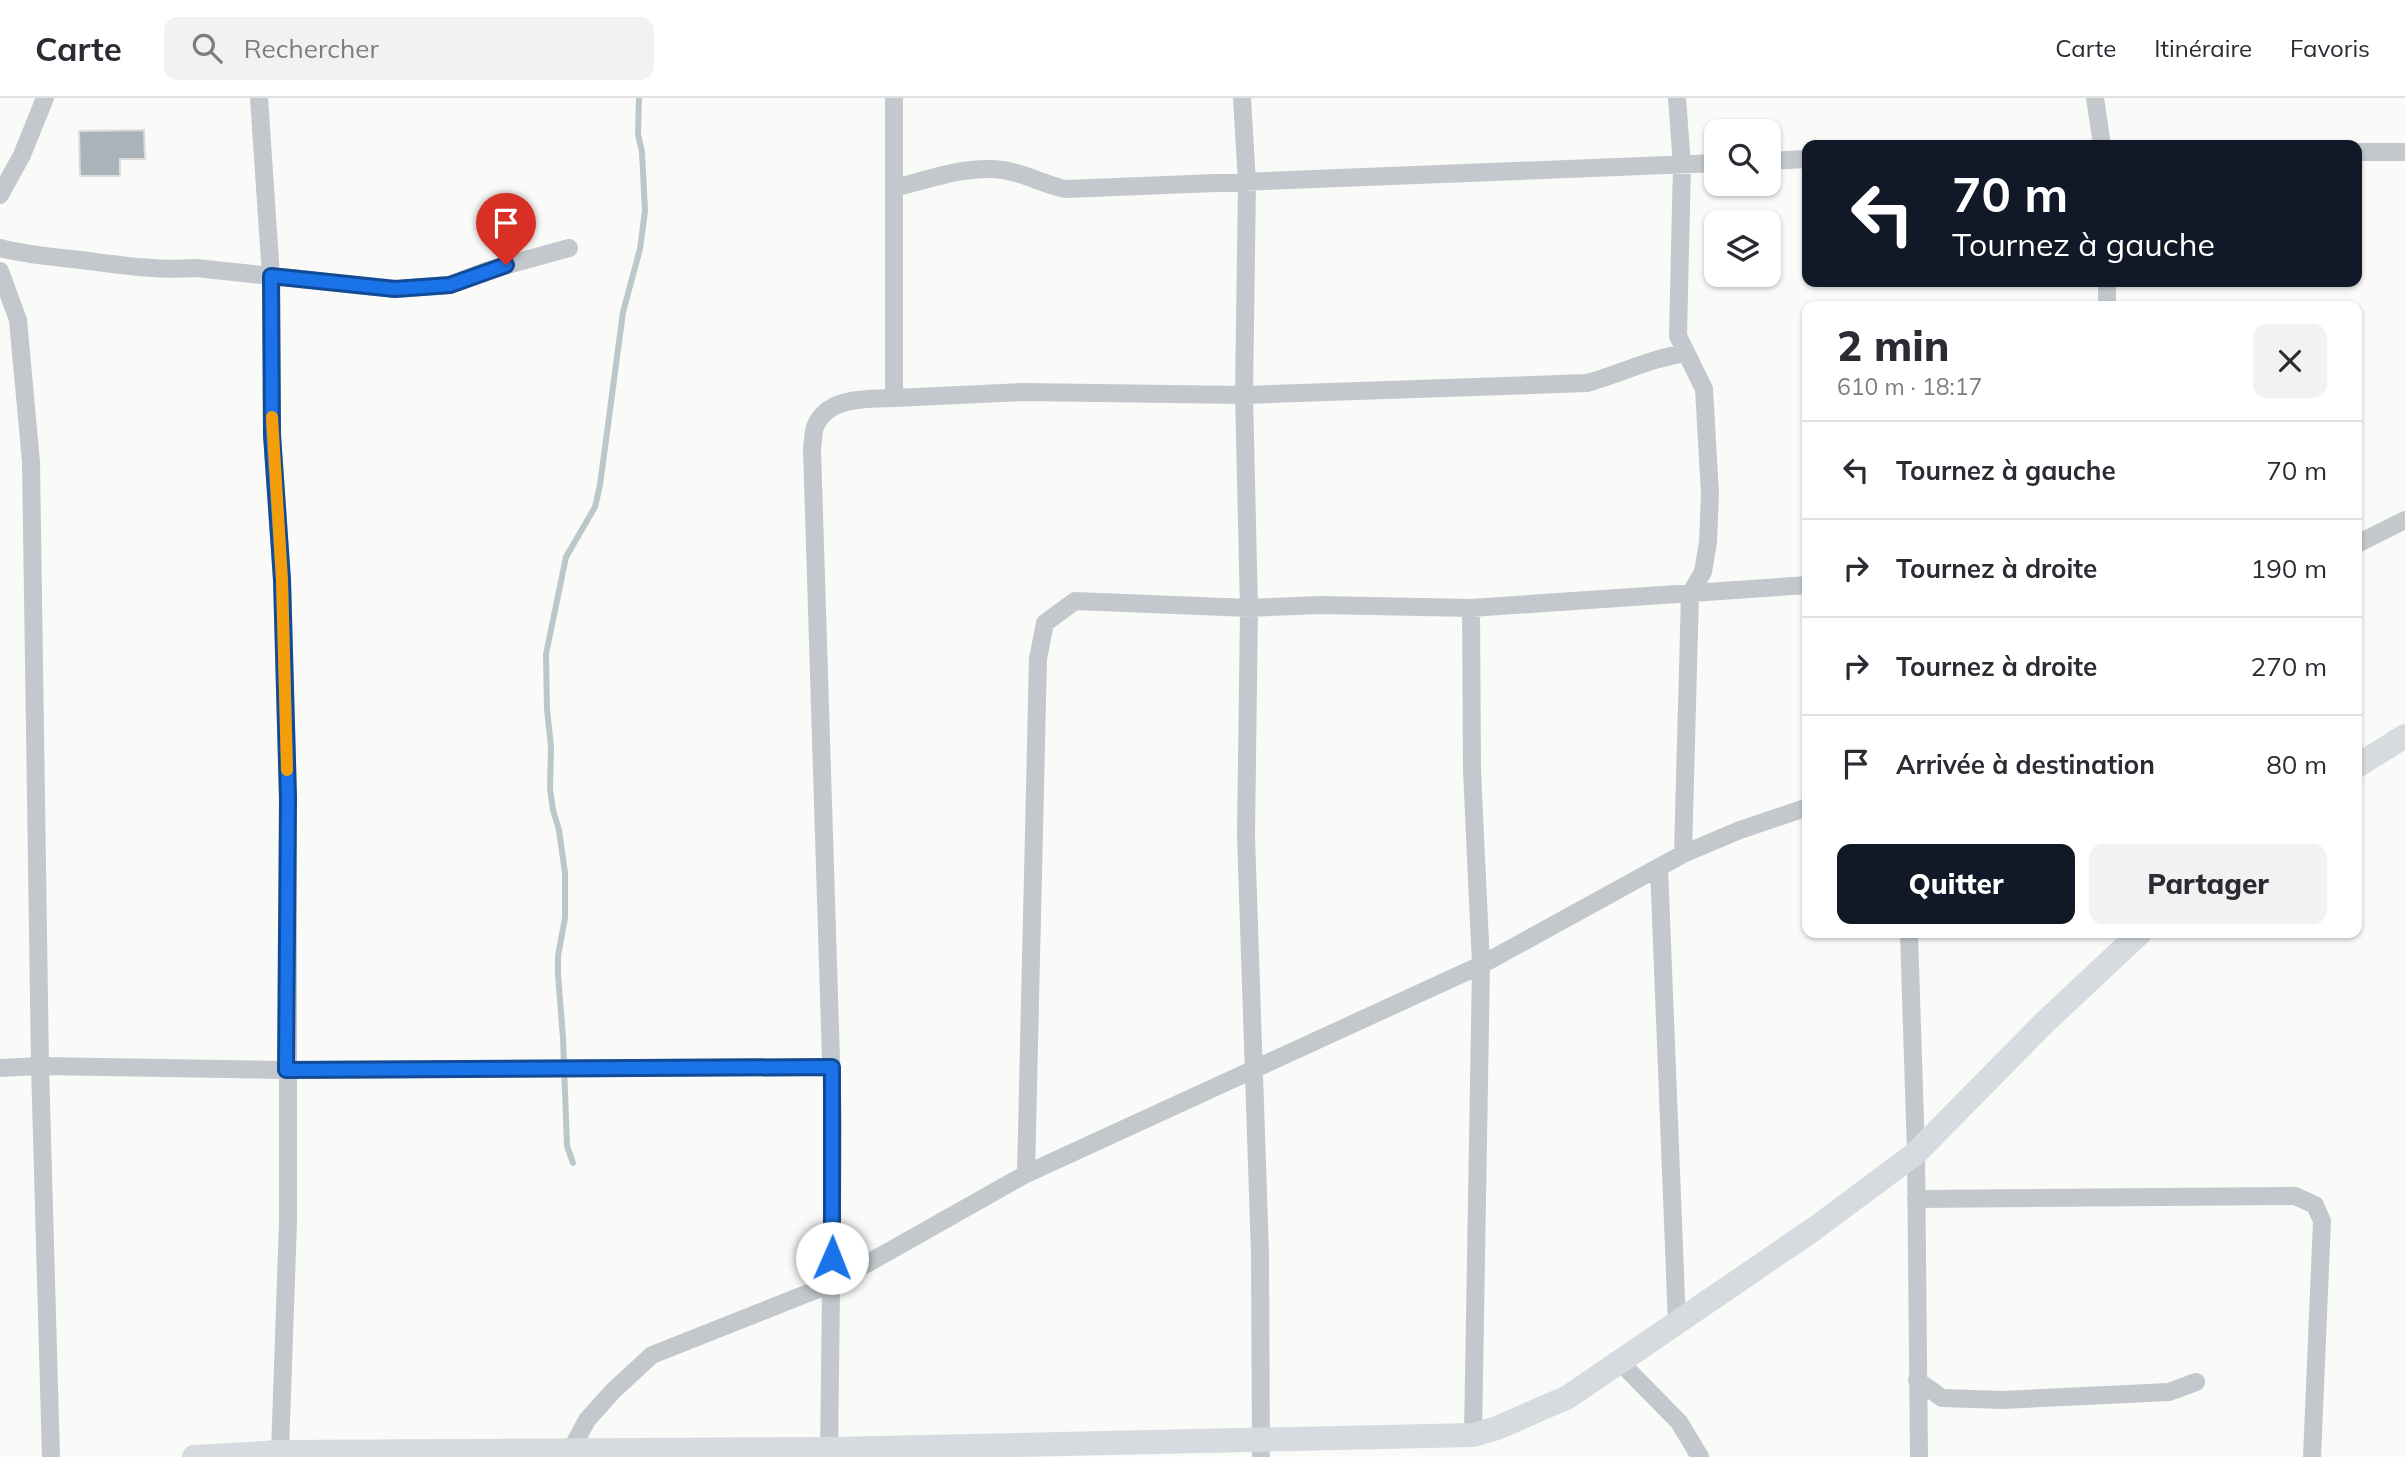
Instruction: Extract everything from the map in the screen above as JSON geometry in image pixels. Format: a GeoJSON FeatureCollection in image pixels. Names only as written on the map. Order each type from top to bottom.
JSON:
{"type":"FeatureCollection","features":[{"type":"Feature","properties":{"kind":"main road"},"geometry":{"type":"LineString","coordinates":[[2362,763],[2405,736]]}},
{"type":"Feature","properties":{"kind":"main road"},"geometry":{"type":"LineString","coordinates":[[194,1457],[280,1452],[830,1453],[1261,1448],[1473,1435],[1497,1428],[1568,1397],[1814,1229],[1916,1153],[2121,942]]}},
{"type":"Feature","properties":{"kind":"street"},"geometry":{"type":"LineString","coordinates":[[0,195],[22,155],[46,98]]}},
{"type":"Feature","properties":{"kind":"street"},"geometry":{"type":"LineString","coordinates":[[259,98],[271,276],[272,435],[282,580],[288,798],[288,1222],[280,1452]]}},
{"type":"Feature","properties":{"kind":"street"},"geometry":{"type":"LineString","coordinates":[[894,98],[894,398]]}},
{"type":"Feature","properties":{"kind":"street"},"geometry":{"type":"LineString","coordinates":[[1242,98],[1247,183],[1244,395],[1249,608],[1246,836],[1256,1067],[1261,1448]]}},
{"type":"Feature","properties":{"kind":"street"},"geometry":{"type":"LineString","coordinates":[[1677,98],[1682,164],[1678,336],[1704,389],[1710,494],[1708,542],[1703,572],[1690,594],[1683,854]]}},
{"type":"Feature","properties":{"kind":"street"},"geometry":{"type":"LineString","coordinates":[[2095,98],[2101,140]]}},
{"type":"Feature","properties":{"kind":"street"},"geometry":{"type":"LineString","coordinates":[[2362,152],[2405,152]]}},
{"type":"Feature","properties":{"kind":"street"},"geometry":{"type":"LineString","coordinates":[[1781,160],[1802,159]]}},
{"type":"Feature","properties":{"kind":"street"},"geometry":{"type":"LineString","coordinates":[[895,188],[972,169],[1002,170],[1066,189],[1704,163]]}},
{"type":"Feature","properties":{"kind":"street"},"geometry":{"type":"LineString","coordinates":[[0,248],[26,254],[128,267],[169,270],[196,268],[395,289],[450,285],[486,271],[569,248]]}},
{"type":"Feature","properties":{"kind":"street"},"geometry":{"type":"LineString","coordinates":[[0,271],[18,320],[31,462],[40,1066],[51,1457]]}},
{"type":"Feature","properties":{"kind":"street"},"geometry":{"type":"LineString","coordinates":[[830,1453],[832,1067],[812,449],[816,426],[826,411],[855,400],[1023,391],[1244,395],[1587,383],[1618,375],[1664,356],[1686,353]]}},
{"type":"Feature","properties":{"kind":"street"},"geometry":{"type":"LineString","coordinates":[[2362,542],[2405,520]]}},
{"type":"Feature","properties":{"kind":"street"},"geometry":{"type":"LineString","coordinates":[[1026,1174],[1038,659],[1045,623],[1075,601],[1249,608],[1320,605],[1471,608],[1802,585]]}},
{"type":"Feature","properties":{"kind":"street"},"geometry":{"type":"LineString","coordinates":[[1471,608],[1472,770],[1481,965],[1473,1435]]}},
{"type":"Feature","properties":{"kind":"street"},"geometry":{"type":"LineString","coordinates":[[570,1452],[587,1420],[613,1391],[652,1356],[831,1284],[1026,1174],[1481,965],[1683,854],[1740,830],[1802,809]]}},
{"type":"Feature","properties":{"kind":"street"},"geometry":{"type":"LineString","coordinates":[[1659,867],[1677,1324]]}},
{"type":"Feature","properties":{"kind":"street"},"geometry":{"type":"LineString","coordinates":[[1909,938],[1916,1153],[1919,1457]]}},
{"type":"Feature","properties":{"kind":"street"},"geometry":{"type":"LineString","coordinates":[[0,1068],[40,1066],[286,1070],[832,1067]]}},
{"type":"Feature","properties":{"kind":"street"},"geometry":{"type":"LineString","coordinates":[[1916,1199],[2295,1196],[2315,1205],[2322,1221],[2312,1457]]}},
{"type":"Feature","properties":{"kind":"street"},"geometry":{"type":"LineString","coordinates":[[1620,1362],[1679,1422],[1700,1457]]}},
{"type":"Feature","properties":{"kind":"street"},"geometry":{"type":"LineString","coordinates":[[1917,1380],[1942,1398],[2003,1399],[2169,1392],[2196,1382]]}},
{"type":"Feature","properties":{"kind":"building"},"geometry":{"type":"Polygon","coordinates":[[[144,130],[145,159],[120,159],[120,176],[80,176],[79,131],[144,130]]]}},
{"type":"Feature","properties":{"kind":"waterway"},"geometry":{"type":"LineString","coordinates":[[573,1163],[567,1146],[558,974],[558,956],[565,918],[565,873],[550,789],[551,747],[546,654],[566,557],[595,507],[623,312],[640,249],[645,211],[642,152],[638,134],[639,98]]}},
{"type":"Feature","properties":{"kind":"slow traffic"},"geometry":{"type":"LineString","coordinates":[[272,417],[282,580],[287,770]]}},
{"type":"Feature","properties":{"kind":"route"},"geometry":{"type":"LineString","coordinates":[[506,265],[450,285],[395,289],[271,276],[272,435],[282,580],[288,798],[286,1070],[832,1067],[832,1258]]}}]}
